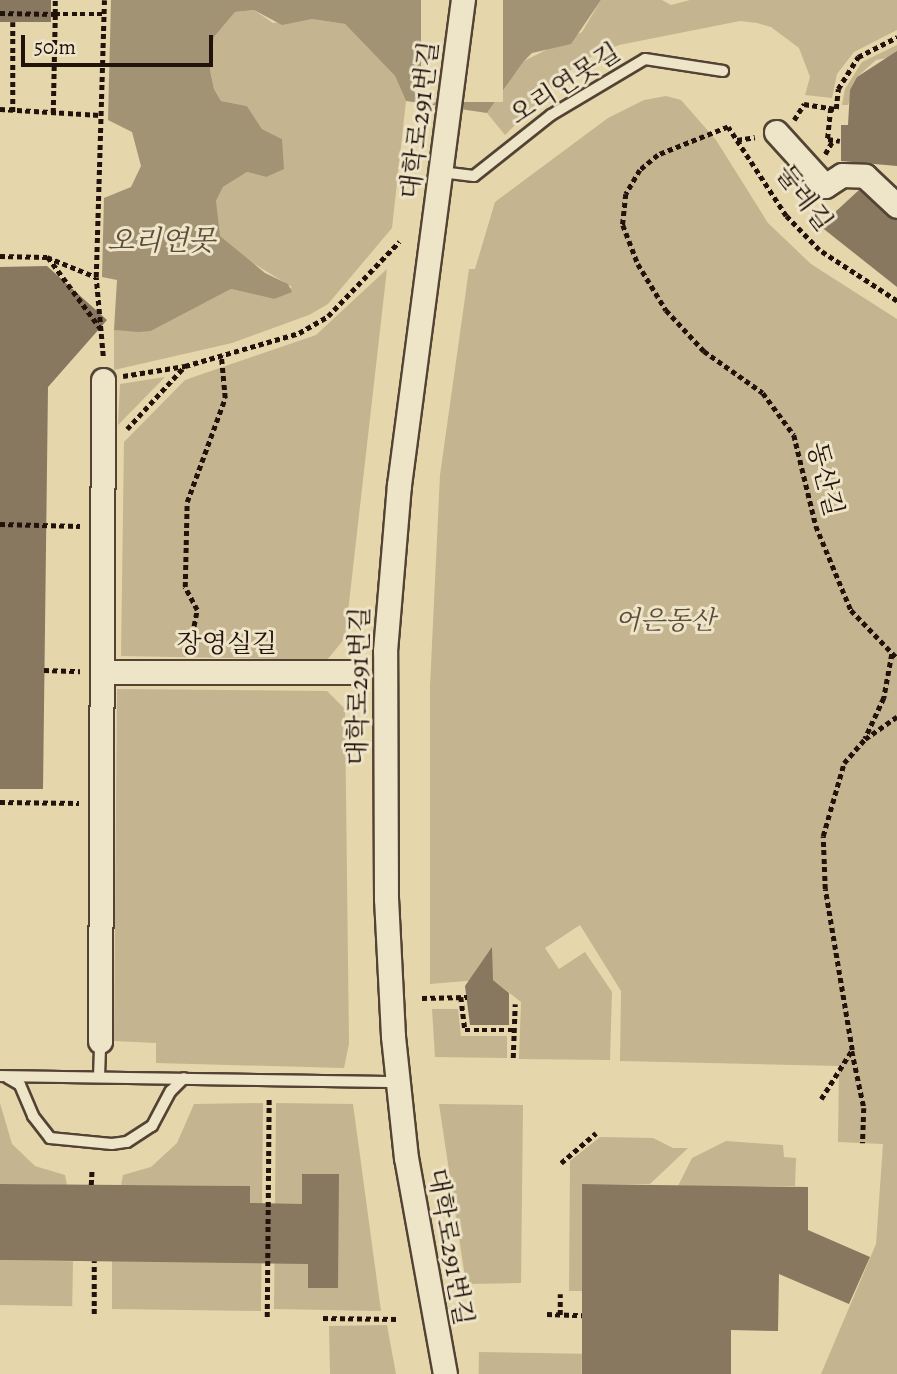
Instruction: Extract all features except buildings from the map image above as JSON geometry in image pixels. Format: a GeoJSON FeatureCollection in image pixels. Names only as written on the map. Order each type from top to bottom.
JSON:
{"type":"FeatureCollection","features":[{"type":"Feature","properties":{"kind":"street","name":"대학로291번길"},"geometry":{"type":"LineString","coordinates":[[445,1374],[406,1158],[386,899],[385,651],[399,485],[463,0]]}},
{"type":"Feature","properties":{"kind":"street"},"geometry":{"type":"LineString","coordinates":[[776,132],[825,186],[842,174],[865,176],[897,206]]}},
{"type":"Feature","properties":{"kind":"street"},"geometry":{"type":"LineString","coordinates":[[100,1041],[103,380]]}},
{"type":"Feature","properties":{"kind":"street","name":"장영실길"},"geometry":{"type":"LineString","coordinates":[[102,672],[353,672]]}},
{"type":"Feature","properties":{"kind":"lane","name":"오리연못길"},"geometry":{"type":"LineString","coordinates":[[441,172],[474,176],[551,115],[645,59],[723,71]]}},
{"type":"Feature","properties":{"kind":"lane"},"geometry":{"type":"LineString","coordinates":[[99,1077],[100,1041]]}},
{"type":"Feature","properties":{"kind":"lane"},"geometry":{"type":"LineString","coordinates":[[3,1076],[20,1085],[33,1116],[50,1138],[112,1144],[127,1142],[152,1126],[171,1091],[184,1078]]}},
{"type":"Feature","properties":{"kind":"lane"},"geometry":{"type":"LineString","coordinates":[[3,1076],[400,1082]]}},
{"type":"Feature","properties":{"kind":"path"},"geometry":{"type":"LineString","coordinates":[[53,113],[55,0]]}},
{"type":"Feature","properties":{"kind":"path"},"geometry":{"type":"LineString","coordinates":[[104,0],[96,277],[104,332],[103,380],[185,366],[299,333],[328,316],[399,242]]}},
{"type":"Feature","properties":{"kind":"path"},"geometry":{"type":"LineString","coordinates":[[0,13],[103,14]]}},
{"type":"Feature","properties":{"kind":"path"},"geometry":{"type":"LineString","coordinates":[[13,22],[13,112]]}},
{"type":"Feature","properties":{"kind":"path"},"geometry":{"type":"LineString","coordinates":[[776,132],[789,126],[804,104],[836,109],[838,89],[858,57],[897,37]]}},
{"type":"Feature","properties":{"kind":"path"},"geometry":{"type":"LineString","coordinates":[[831,108],[828,139],[840,141]]}},
{"type":"Feature","properties":{"kind":"path"},"geometry":{"type":"LineString","coordinates":[[0,109],[13,112],[100,115]]}},
{"type":"Feature","properties":{"kind":"path","name":"동산길"},"geometry":{"type":"LineString","coordinates":[[728,127],[677,144],[640,170],[626,194],[623,225],[638,264],[666,310],[704,351],[763,393],[794,435],[816,526],[851,610],[897,658]]}},
{"type":"Feature","properties":{"kind":"path","name":"둘레길"},"geometry":{"type":"LineString","coordinates":[[728,127],[786,216],[819,250],[897,302]]}},
{"type":"Feature","properties":{"kind":"path"},"geometry":{"type":"LineString","coordinates":[[0,256],[47,257],[96,277]]}},
{"type":"Feature","properties":{"kind":"path"},"geometry":{"type":"LineString","coordinates":[[47,257],[104,332]]}},
{"type":"Feature","properties":{"kind":"path"},"geometry":{"type":"LineString","coordinates":[[183,673],[197,610],[185,587],[187,502],[225,398],[221,355]]}},
{"type":"Feature","properties":{"kind":"path"},"geometry":{"type":"LineString","coordinates":[[103,455],[185,366]]}},
{"type":"Feature","properties":{"kind":"path"},"geometry":{"type":"LineString","coordinates":[[0,524],[102,527]]}},
{"type":"Feature","properties":{"kind":"path"},"geometry":{"type":"LineString","coordinates":[[865,740],[884,698],[892,654]]}},
{"type":"Feature","properties":{"kind":"path"},"geometry":{"type":"LineString","coordinates":[[44,670],[102,672]]}},
{"type":"Feature","properties":{"kind":"path"},"geometry":{"type":"LineString","coordinates":[[863,1143],[864,1108],[825,889],[823,836],[844,763],[865,740],[897,717]]}},
{"type":"Feature","properties":{"kind":"path"},"geometry":{"type":"LineString","coordinates":[[0,802],[100,803]]}},
{"type":"Feature","properties":{"kind":"path"},"geometry":{"type":"LineString","coordinates":[[422,998],[464,997],[465,1030],[514,1030]]}},
{"type":"Feature","properties":{"kind":"path"},"geometry":{"type":"LineString","coordinates":[[513,1058],[515,1004]]}},
{"type":"Feature","properties":{"kind":"path"},"geometry":{"type":"LineString","coordinates":[[821,1099],[852,1050]]}},
{"type":"Feature","properties":{"kind":"path"},"geometry":{"type":"LineString","coordinates":[[267,1317],[269,1097]]}},
{"type":"Feature","properties":{"kind":"path"},"geometry":{"type":"LineString","coordinates":[[561,1163],[596,1133]]}},
{"type":"Feature","properties":{"kind":"path"},"geometry":{"type":"LineString","coordinates":[[91,1185],[92,1168]]}},
{"type":"Feature","properties":{"kind":"path"},"geometry":{"type":"LineString","coordinates":[[94,1261],[94,1314]]}},
{"type":"Feature","properties":{"kind":"path"},"geometry":{"type":"LineString","coordinates":[[559,1315],[560,1294]]}},
{"type":"Feature","properties":{"kind":"path"},"geometry":{"type":"LineString","coordinates":[[547,1314],[582,1315]]}},
{"type":"Feature","properties":{"kind":"path"},"geometry":{"type":"LineString","coordinates":[[323,1318],[398,1320]]}},
{"type":"Feature","properties":{"kind":"green space"},"geometry":{"type":"Polygon","coordinates":[[[601,0],[662,0],[671,5],[690,0],[897,0],[897,30],[854,52],[837,74],[832,98],[805,95],[810,77],[799,48],[771,27],[757,23],[740,21],[619,45],[579,62],[505,135],[487,113],[524,61],[582,32],[601,0]]]}},
{"type":"Feature","properties":{"kind":"green space"},"geometry":{"type":"Polygon","coordinates":[[[254,10],[273,23],[312,19],[345,24],[395,76],[406,101],[392,228],[328,304],[309,315],[232,343],[114,370],[114,330],[151,331],[231,289],[274,299],[292,287],[235,252],[220,236],[216,218],[216,201],[223,187],[247,172],[266,177],[282,139],[262,129],[247,106],[221,101],[214,89],[210,70],[214,37],[235,12],[254,10]]]}},
{"type":"Feature","properties":{"kind":"green space"},"geometry":{"type":"Polygon","coordinates":[[[897,45],[897,56],[876,60],[857,77],[848,105],[842,105],[845,89],[862,62],[897,45]]]}},
{"type":"Feature","properties":{"kind":"green space","name":"어은동산"},"geometry":{"type":"Polygon","coordinates":[[[666,96],[681,100],[716,140],[768,223],[811,264],[897,319],[897,1374],[821,1374],[876,1244],[883,1144],[838,1142],[839,1066],[620,1061],[621,991],[580,925],[545,948],[559,969],[585,952],[612,992],[610,1060],[519,1059],[521,1002],[493,980],[481,963],[475,972],[478,980],[430,984],[430,686],[440,475],[469,269],[475,269],[495,202],[608,118],[644,100],[666,96]]]}},
{"type":"Feature","properties":{"kind":"green space"},"geometry":{"type":"Polygon","coordinates":[[[387,269],[345,638],[327,660],[121,656],[124,442],[185,380],[316,335],[387,269]]]}},
{"type":"Feature","properties":{"kind":"green space"},"geometry":{"type":"Polygon","coordinates":[[[165,377],[118,425],[120,384],[165,377]]]}},
{"type":"Feature","properties":{"kind":"green space"},"geometry":{"type":"Polygon","coordinates":[[[117,689],[327,691],[345,709],[349,1044],[344,1068],[156,1063],[156,1043],[114,1041],[117,689]]]}},
{"type":"Feature","properties":{"kind":"green space"},"geometry":{"type":"Polygon","coordinates":[[[432,1009],[458,1009],[461,1036],[507,1036],[507,1058],[435,1057],[432,1009]]]}},
{"type":"Feature","properties":{"kind":"green space"},"geometry":{"type":"Polygon","coordinates":[[[0,1103],[12,1144],[35,1166],[65,1175],[67,1185],[0,1184],[0,1103]]]}},
{"type":"Feature","properties":{"kind":"green space"},"geometry":{"type":"Polygon","coordinates":[[[263,1103],[261,1311],[112,1309],[112,1261],[250,1262],[250,1186],[121,1185],[123,1175],[151,1167],[177,1143],[194,1104],[263,1103]]]}},
{"type":"Feature","properties":{"kind":"green space"},"geometry":{"type":"Polygon","coordinates":[[[276,1103],[353,1104],[381,1311],[274,1309],[276,1103]]]}},
{"type":"Feature","properties":{"kind":"green space"},"geometry":{"type":"Polygon","coordinates":[[[439,1104],[523,1105],[521,1283],[466,1284],[439,1104]]]}},
{"type":"Feature","properties":{"kind":"green space"},"geometry":{"type":"Polygon","coordinates":[[[600,1137],[653,1138],[673,1148],[688,1148],[650,1184],[582,1184],[582,1291],[569,1291],[570,1161],[600,1137]]]}},
{"type":"Feature","properties":{"kind":"green space"},"geometry":{"type":"Polygon","coordinates":[[[726,1141],[783,1145],[784,1157],[796,1158],[795,1186],[678,1186],[692,1158],[726,1141]]]}},
{"type":"Feature","properties":{"kind":"green space"},"geometry":{"type":"Polygon","coordinates":[[[0,1260],[73,1261],[72,1306],[0,1305],[0,1260]]]}},
{"type":"Feature","properties":{"kind":"green space"},"geometry":{"type":"Polygon","coordinates":[[[387,1325],[396,1374],[330,1374],[329,1326],[387,1325]]]}},
{"type":"Feature","properties":{"kind":"green space"},"geometry":{"type":"Polygon","coordinates":[[[479,1352],[582,1354],[582,1374],[479,1374],[479,1352]]]}},
{"type":"Feature","properties":{"kind":"water","name":"오리연못"},"geometry":{"type":"Polygon","coordinates":[[[111,0],[601,0],[571,44],[532,53],[487,113],[406,101],[395,76],[345,24],[312,19],[282,25],[254,10],[235,12],[214,37],[210,70],[214,89],[221,101],[247,106],[262,129],[282,139],[284,169],[266,177],[247,172],[223,187],[216,201],[220,236],[265,273],[288,284],[292,292],[274,299],[231,289],[151,331],[139,332],[114,330],[117,280],[102,277],[104,198],[131,187],[141,166],[132,132],[108,120],[111,0]]]}},
{"type":"Feature","properties":{"kind":"pier"},"geometry":{"type":"Polygon","coordinates":[[[421,0],[503,0],[503,102],[421,102],[421,0]]]}}]}
